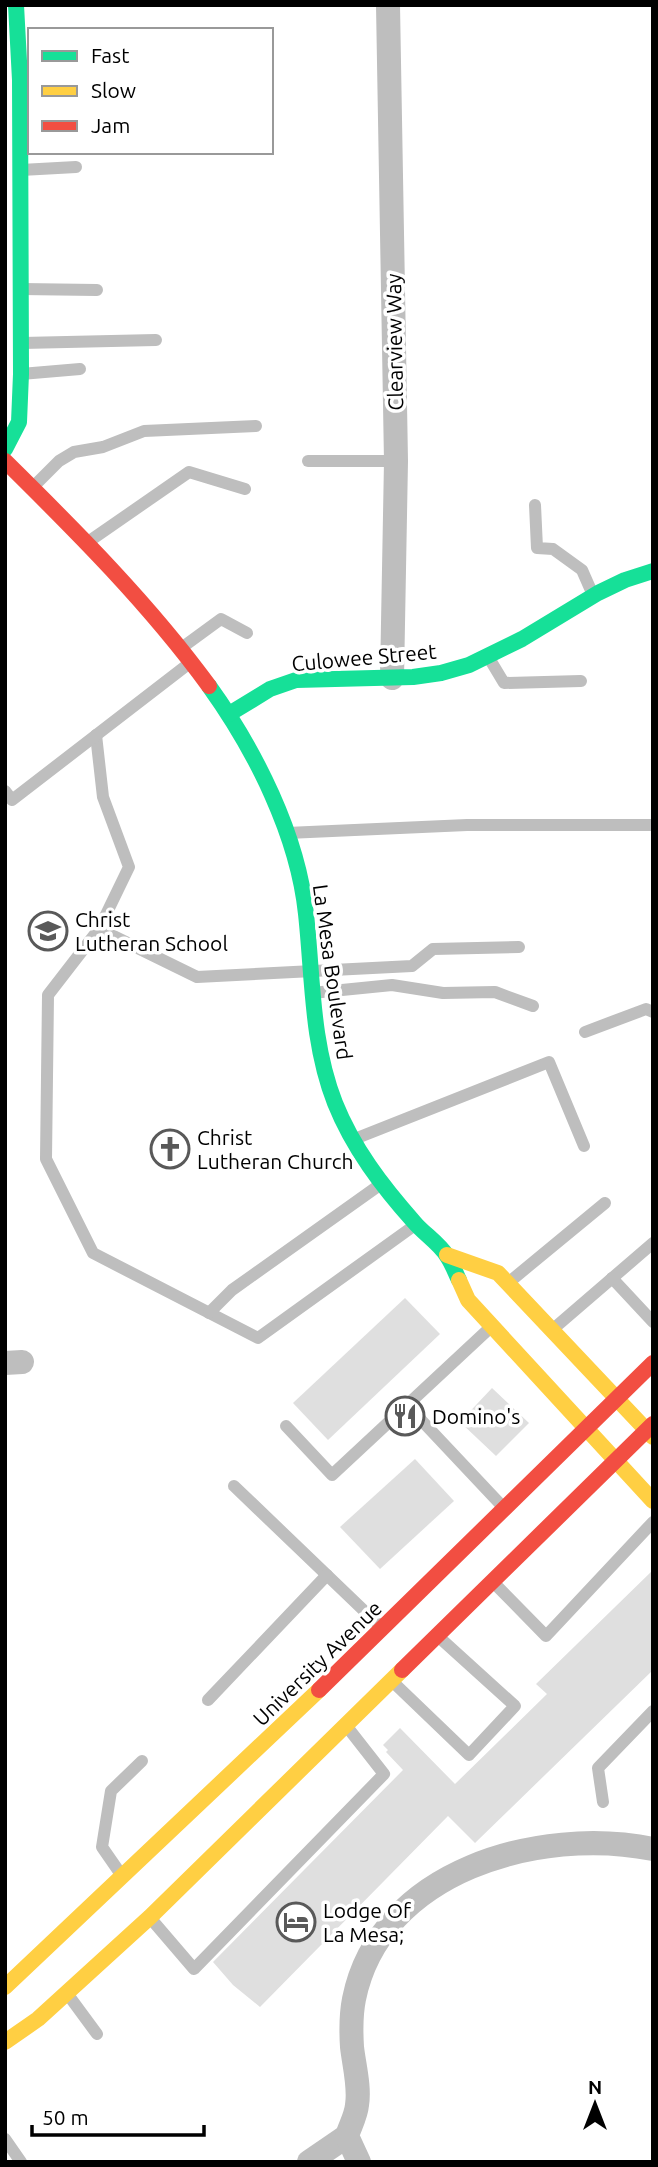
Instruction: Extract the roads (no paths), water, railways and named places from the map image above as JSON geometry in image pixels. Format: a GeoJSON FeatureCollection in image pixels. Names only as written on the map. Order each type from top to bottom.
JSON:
{"type":"FeatureCollection","features":[{"type":"Feature","properties":{"kind":"main road"},"geometry":{"type":"LineString","coordinates":[[5,449],[19,422],[22,343],[21,289],[13,203],[21,170],[13,81],[16,5]]}},
{"type":"Feature","properties":{"kind":"main road","name":"La Mesa Boulevard"},"geometry":{"type":"LineString","coordinates":[[5,461],[88,542],[191,662],[229,714],[266,783],[287,833],[298,871],[306,912],[319,1052],[335,1102],[352,1140],[382,1184],[416,1225],[447,1255],[468,1300],[653,1501]]}},
{"type":"Feature","properties":{"kind":"main road","name":"Culowee Street"},"geometry":{"type":"LineString","coordinates":[[229,714],[271,689],[295,680],[392,678],[441,673],[489,657],[594,596],[631,577],[653,571]]}},
{"type":"Feature","properties":{"kind":"main road","name":"La Mesa Boulevard"},"geometry":{"type":"LineString","coordinates":[[447,1255],[498,1273],[616,1399],[651,1430]]}},
{"type":"Feature","properties":{"kind":"main road","name":"University Avenue"},"geometry":{"type":"LineString","coordinates":[[5,1987],[383,1629],[653,1363]]}},
{"type":"Feature","properties":{"kind":"main road"},"geometry":{"type":"LineString","coordinates":[[5,2042],[38,2019],[150,1917],[615,1460],[651,1430]]}},
{"type":"Feature","properties":{"kind":"street","name":"Clearview Way"},"geometry":{"type":"LineString","coordinates":[[388,5],[396,461],[392,678]]}},
{"type":"Feature","properties":{"kind":"street"},"geometry":{"type":"LineString","coordinates":[[309,2162],[347,2136],[358,2105],[352,2035],[354,1999],[377,1941],[402,1910],[427,1891],[454,1876],[482,1862],[512,1852],[574,1843],[604,1842],[653,1849]]}},
{"type":"Feature","properties":{"kind":"street"},"geometry":{"type":"LineString","coordinates":[[347,2136],[359,2162]]}},
{"type":"Feature","properties":{"kind":"lane"},"geometry":{"type":"LineString","coordinates":[[21,170],[76,167]]}},
{"type":"Feature","properties":{"kind":"lane"},"geometry":{"type":"LineString","coordinates":[[21,289],[97,290]]}},
{"type":"Feature","properties":{"kind":"lane"},"geometry":{"type":"LineString","coordinates":[[22,343],[156,340]]}},
{"type":"Feature","properties":{"kind":"lane"},"geometry":{"type":"LineString","coordinates":[[21,374],[80,369]]}},
{"type":"Feature","properties":{"kind":"lane"},"geometry":{"type":"LineString","coordinates":[[33,487],[59,461],[74,452],[103,447],[144,431],[257,426]]}},
{"type":"Feature","properties":{"kind":"lane"},"geometry":{"type":"LineString","coordinates":[[308,461],[396,461]]}},
{"type":"Feature","properties":{"kind":"lane"},"geometry":{"type":"LineString","coordinates":[[88,542],[189,472],[245,489]]}},
{"type":"Feature","properties":{"kind":"lane"},"geometry":{"type":"LineString","coordinates":[[535,505],[537,548],[553,549],[582,570],[594,596]]}},
{"type":"Feature","properties":{"kind":"lane"},"geometry":{"type":"LineString","coordinates":[[180,649],[221,619],[247,633]]}},
{"type":"Feature","properties":{"kind":"lane"},"geometry":{"type":"LineString","coordinates":[[489,657],[504,683],[581,681]]}},
{"type":"Feature","properties":{"kind":"lane"},"geometry":{"type":"LineString","coordinates":[[5,791],[12,800],[191,662]]}},
{"type":"Feature","properties":{"kind":"lane"},"geometry":{"type":"LineString","coordinates":[[96,735],[103,797],[129,867],[99,929],[48,995],[46,1159],[93,1253],[258,1338],[416,1225]]}},
{"type":"Feature","properties":{"kind":"lane"},"geometry":{"type":"LineString","coordinates":[[287,833],[467,825],[653,825]]}},
{"type":"Feature","properties":{"kind":"lane"},"geometry":{"type":"LineString","coordinates":[[99,929],[197,977],[412,966],[433,949],[519,947]]}},
{"type":"Feature","properties":{"kind":"lane"},"geometry":{"type":"LineString","coordinates":[[312,993],[392,985],[443,993],[495,992],[533,1006]]}},
{"type":"Feature","properties":{"kind":"lane"},"geometry":{"type":"LineString","coordinates":[[585,1032],[646,1009],[653,1012]]}},
{"type":"Feature","properties":{"kind":"lane"},"geometry":{"type":"LineString","coordinates":[[352,1140],[550,1062],[584,1146]]}},
{"type":"Feature","properties":{"kind":"lane"},"geometry":{"type":"LineString","coordinates":[[209,1313],[232,1290],[382,1184]]}},
{"type":"Feature","properties":{"kind":"lane"},"geometry":{"type":"LineString","coordinates":[[507,1283],[604,1203]]}},
{"type":"Feature","properties":{"kind":"lane"},"geometry":{"type":"LineString","coordinates":[[552,1330],[653,1243]]}},
{"type":"Feature","properties":{"kind":"lane"},"geometry":{"type":"LineString","coordinates":[[612,1278],[653,1322]]}},
{"type":"Feature","properties":{"kind":"lane"},"geometry":{"type":"LineString","coordinates":[[286,1426],[332,1475],[492,1326]]}},
{"type":"Feature","properties":{"kind":"lane"},"geometry":{"type":"LineString","coordinates":[[407,1405],[505,1509]]}},
{"type":"Feature","properties":{"kind":"lane"},"geometry":{"type":"LineString","coordinates":[[234,1486],[383,1629]]}},
{"type":"Feature","properties":{"kind":"lane"},"geometry":{"type":"LineString","coordinates":[[491,1581],[546,1636],[653,1522]]}},
{"type":"Feature","properties":{"kind":"lane"},"geometry":{"type":"LineString","coordinates":[[208,1700],[327,1575]]}},
{"type":"Feature","properties":{"kind":"lane"},"geometry":{"type":"LineString","coordinates":[[391,1681],[469,1755],[515,1706],[437,1635]]}},
{"type":"Feature","properties":{"kind":"lane"},"geometry":{"type":"LineString","coordinates":[[603,1802],[598,1768],[653,1711]]}},
{"type":"Feature","properties":{"kind":"lane"},"geometry":{"type":"LineString","coordinates":[[150,1917],[194,1969],[384,1774],[346,1726]]}},
{"type":"Feature","properties":{"kind":"lane"},"geometry":{"type":"LineString","coordinates":[[122,1876],[102,1847],[111,1791],[142,1761]]}},
{"type":"Feature","properties":{"kind":"lane"},"geometry":{"type":"LineString","coordinates":[[67,1993],[97,2034]]}},
{"type":"Feature","properties":{"kind":"lane"},"geometry":{"type":"LineString","coordinates":[[5,2139],[21,2162]]}},
{"type":"Feature","properties":{"kind":"place","name":"Christ Lutheran School"},"geometry":{"type":"Point","coordinates":[48,931]}},
{"type":"Feature","properties":{"kind":"place","name":"Christ Lutheran Church"},"geometry":{"type":"Point","coordinates":[170,1149]}},
{"type":"Feature","properties":{"kind":"place","name":"Domino's"},"geometry":{"type":"Point","coordinates":[405,1416]}},
{"type":"Feature","properties":{"kind":"place","name":"Lodge Of La Mesa;"},"geometry":{"type":"Point","coordinates":[296,1922]}}]}
